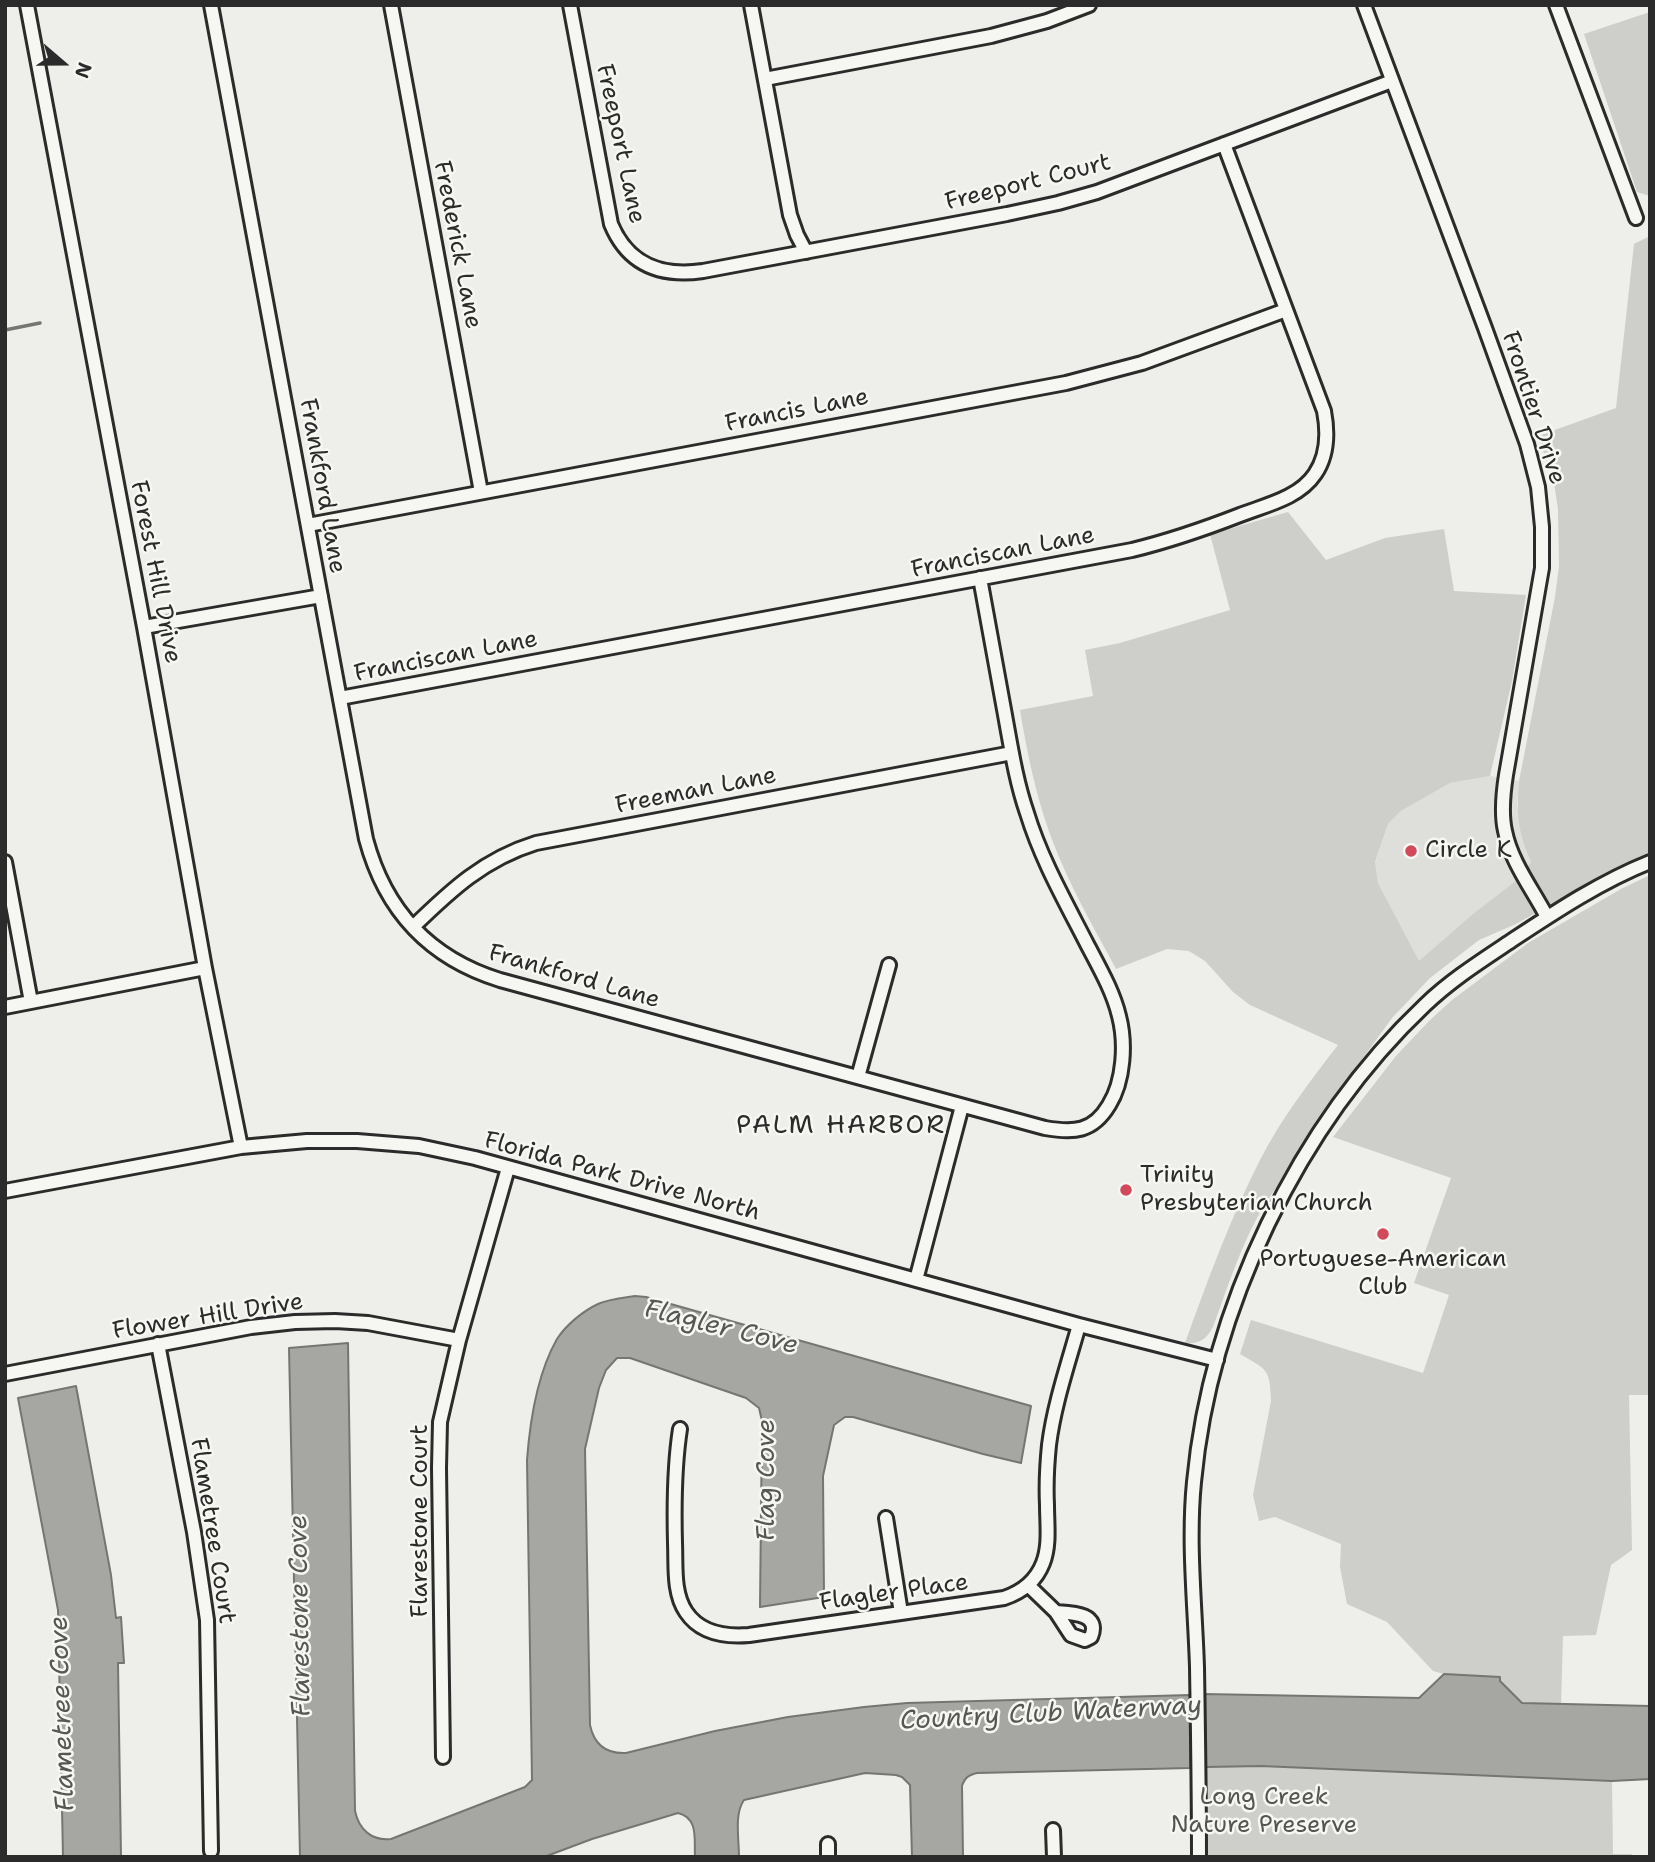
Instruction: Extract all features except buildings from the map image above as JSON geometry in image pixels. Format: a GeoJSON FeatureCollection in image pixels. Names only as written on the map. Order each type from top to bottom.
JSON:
{"type":"FeatureCollection","features":[{"type":"Feature","properties":{"kind":"street","name":"Forest Hill Drive"},"geometry":{"type":"LineString","coordinates":[[27,5],[205,968],[241,1147]]}},
{"type":"Feature","properties":{"kind":"street","name":"Frankford Lane"},"geometry":{"type":"LineString","coordinates":[[211,5],[366,839],[374,865],[393,902],[413,927],[448,957],[488,976],[1045,1128],[1079,1130],[1094,1123],[1112,1100],[1120,1075],[1122,1050],[1119,1013],[1106,981],[1041,855],[1026,811],[1012,753],[980,578]]}},
{"type":"Feature","properties":{"kind":"street","name":"Frederick Lane"},"geometry":{"type":"LineString","coordinates":[[391,5],[481,492]]}},
{"type":"Feature","properties":{"kind":"street","name":"Freeport Lane"},"geometry":{"type":"LineString","coordinates":[[570,5],[615,233],[635,258],[654,268],[673,272],[703,271]]}},
{"type":"Feature","properties":{"kind":"street"},"geometry":{"type":"LineString","coordinates":[[751,5],[790,215],[806,252]]}},
{"type":"Feature","properties":{"kind":"street"},"geometry":{"type":"LineString","coordinates":[[765,79],[981,38],[1047,22],[1089,5]]}},
{"type":"Feature","properties":{"kind":"street","name":"Frontier Drive"},"geometry":{"type":"LineString","coordinates":[[1364,5],[1527,444],[1538,487],[1542,568],[1509,756],[1503,809],[1509,844],[1548,917]]}},
{"type":"Feature","properties":{"kind":"street"},"geometry":{"type":"LineString","coordinates":[[1556,5],[1636,218]]}},
{"type":"Feature","properties":{"kind":"street","name":"Freeport Court"},"geometry":{"type":"LineString","coordinates":[[703,271],[1058,203],[1097,191],[1392,81]]}},
{"type":"Feature","properties":{"kind":"street","name":"Franciscan Lane"},"geometry":{"type":"LineString","coordinates":[[340,698],[1101,556],[1178,538],[1299,490],[1315,473],[1325,450],[1326,422],[1321,401],[1224,144]]}},
{"type":"Feature","properties":{"kind":"street","name":"Francis Lane"},"geometry":{"type":"LineString","coordinates":[[308,525],[1084,378],[1168,354],[1286,310]]}},
{"type":"Feature","properties":{"kind":"street"},"geometry":{"type":"LineString","coordinates":[[144,627],[321,596]]}},
{"type":"Feature","properties":{"kind":"street","name":"Freeman Lane"},"geometry":{"type":"LineString","coordinates":[[413,927],[473,873],[536,842],[1012,753]]}},
{"type":"Feature","properties":{"kind":"street"},"geometry":{"type":"LineString","coordinates":[[5,862],[32,1002]]}},
{"type":"Feature","properties":{"kind":"street"},"geometry":{"type":"LineString","coordinates":[[1199,1857],[1192,1558],[1194,1486],[1202,1424],[1217,1360],[1236,1300],[1265,1232],[1304,1158],[1344,1098],[1392,1039],[1424,1006],[1451,981],[1548,917],[1591,891],[1650,862]]}},
{"type":"Feature","properties":{"kind":"street"},"geometry":{"type":"LineString","coordinates":[[858,1077],[889,965]]}},
{"type":"Feature","properties":{"kind":"street"},"geometry":{"type":"LineString","coordinates":[[5,1007],[205,968]]}},
{"type":"Feature","properties":{"kind":"street"},"geometry":{"type":"LineString","coordinates":[[916,1280],[962,1105]]}},
{"type":"Feature","properties":{"kind":"street","name":"Florida Park Drive North"},"geometry":{"type":"LineString","coordinates":[[5,1191],[241,1147],[307,1141],[357,1141],[419,1146],[462,1155],[1079,1325],[1217,1360]]}},
{"type":"Feature","properties":{"kind":"street","name":"Flarestone Court"},"geometry":{"type":"LineString","coordinates":[[443,1757],[439,1435],[460,1340],[508,1168]]}},
{"type":"Feature","properties":{"kind":"street","name":"Flower Hill Drive"},"geometry":{"type":"LineString","coordinates":[[5,1374],[251,1327],[317,1321],[385,1325],[460,1340]]}},
{"type":"Feature","properties":{"kind":"street"},"geometry":{"type":"LineString","coordinates":[[1056,1612],[1028,1585],[1040,1570],[1047,1549],[1049,1444],[1079,1325]]}},
{"type":"Feature","properties":{"kind":"street","name":"Flametree Court"},"geometry":{"type":"LineString","coordinates":[[158,1344],[194,1532],[207,1620],[211,1851]]}},
{"type":"Feature","properties":{"kind":"street","name":"Flagler Place"},"geometry":{"type":"LineString","coordinates":[[680,1429],[674,1468],[677,1591],[683,1607],[701,1627],[719,1635],[738,1636],[1004,1598],[1018,1593],[1028,1585]]}},
{"type":"Feature","properties":{"kind":"street"},"geometry":{"type":"LineString","coordinates":[[886,1518],[901,1613]]}},
{"type":"Feature","properties":{"kind":"street"},"geometry":{"type":"LineString","coordinates":[[1053,1830],[1054,1857]]}},
{"type":"Feature","properties":{"kind":"shaded area"},"geometry":{"type":"Polygon","coordinates":[[[1490,776],[1519,781],[1517,805],[1525,847],[1531,862],[1517,880],[1474,913],[1419,962],[1378,883],[1375,863],[1388,824],[1401,811],[1450,783],[1490,776]]]}},
{"type":"Feature","properties":{"kind":"green space"},"geometry":{"type":"Polygon","coordinates":[[[1650,12],[1650,196],[1637,192],[1584,34],[1650,12]]]}},
{"type":"Feature","properties":{"kind":"green space"},"geometry":{"type":"Polygon","coordinates":[[[1650,236],[1650,855],[1635,860],[1516,924],[1479,940],[1430,978],[1392,1018],[1263,1207],[1241,1251],[1213,1327],[1202,1340],[1185,1343],[1210,1274],[1260,1160],[1287,1115],[1338,1045],[1250,1005],[1233,992],[1205,961],[1189,951],[1167,949],[1116,969],[1073,888],[1051,837],[1032,774],[1020,710],[1093,696],[1085,650],[1120,643],[1230,610],[1210,534],[1288,512],[1326,560],[1385,538],[1444,529],[1454,591],[1526,595],[1512,681],[1490,776],[1450,783],[1401,811],[1388,824],[1375,862],[1378,883],[1419,961],[1517,880],[1531,862],[1519,823],[1519,781],[1559,566],[1558,509],[1554,483],[1538,436],[1616,408],[1634,244],[1650,236]]]}},
{"type":"Feature","properties":{"kind":"green space"},"geometry":{"type":"Polygon","coordinates":[[[1650,875],[1650,1395],[1629,1395],[1632,1550],[1611,1565],[1596,1635],[1563,1636],[1561,1705],[1521,1703],[1500,1681],[1500,1677],[1433,1671],[1387,1622],[1347,1604],[1340,1567],[1341,1544],[1275,1517],[1259,1521],[1253,1495],[1271,1401],[1270,1382],[1261,1367],[1240,1354],[1251,1320],[1423,1373],[1449,1295],[1414,1283],[1451,1178],[1333,1137],[1396,1056],[1452,1000],[1528,943],[1650,875]]]}},
{"type":"Feature","properties":{"kind":"green space","name":"Long Creek Nature Preserve"},"geometry":{"type":"Polygon","coordinates":[[[1261,1766],[1612,1781],[1613,1854],[1632,1854],[1632,1857],[1208,1857],[1206,1767],[1261,1766]]]}},
{"type":"Feature","properties":{"kind":"water"},"geometry":{"type":"Polygon","coordinates":[[[635,1296],[1031,1406],[1021,1463],[853,1417],[845,1417],[834,1425],[823,1476],[824,1597],[760,1607],[762,1421],[759,1408],[746,1398],[630,1358],[617,1358],[606,1370],[599,1388],[585,1449],[590,1725],[594,1738],[602,1746],[612,1752],[626,1753],[715,1731],[788,1717],[907,1703],[1190,1695],[1190,1768],[977,1773],[966,1778],[962,1786],[963,1857],[912,1857],[910,1785],[896,1775],[865,1773],[744,1800],[738,1819],[739,1857],[695,1857],[692,1825],[685,1816],[678,1813],[592,1839],[544,1857],[300,1857],[289,1348],[348,1343],[355,1811],[367,1833],[378,1838],[391,1839],[525,1787],[532,1780],[527,1460],[536,1398],[550,1353],[557,1339],[570,1324],[598,1304],[635,1296]]]}},
{"type":"Feature","properties":{"kind":"water","name":"Flametree Cove"},"geometry":{"type":"Polygon","coordinates":[[[76,1386],[111,1575],[116,1618],[121,1617],[124,1663],[118,1663],[121,1857],[63,1857],[58,1610],[18,1398],[76,1386]]]}},
{"type":"Feature","properties":{"kind":"water"},"geometry":{"type":"Polygon","coordinates":[[[1444,1674],[1500,1677],[1500,1681],[1522,1703],[1650,1706],[1650,1779],[1612,1781],[1261,1766],[1206,1767],[1204,1694],[1419,1698],[1444,1674]]]}},
{"type":"Feature","properties":{"kind":"waterway"},"geometry":{"type":"LineString","coordinates":[[5,330],[40,323]]}},
{"type":"Feature","properties":{"kind":"place","name":"Circle K"},"geometry":{"type":"Point","coordinates":[1411,851]}},
{"type":"Feature","properties":{"kind":"place","name":"Trinity Presbyterian Church"},"geometry":{"type":"Point","coordinates":[1126,1190]}},
{"type":"Feature","properties":{"kind":"place","name":"Portuguese-American Club"},"geometry":{"type":"Point","coordinates":[1383,1234]}},
{"type":"Feature","properties":{"kind":"district","name":"PALM HARBOR"},"geometry":{"type":"Point","coordinates":[841,1126]}},
{"type":"Feature","properties":{"kind":"water label","name":"Flagler Cove"},"geometry":{"type":"Point","coordinates":[721,1328]}},
{"type":"Feature","properties":{"kind":"water label","name":"Flag Cove"},"geometry":{"type":"Point","coordinates":[767,1480]}},
{"type":"Feature","properties":{"kind":"water label","name":"Flarestone Cove"},"geometry":{"type":"Point","coordinates":[301,1616]}},
{"type":"Feature","properties":{"kind":"water label","name":"Country Club Waterway"},"geometry":{"type":"Point","coordinates":[1051,1714]}}]}
